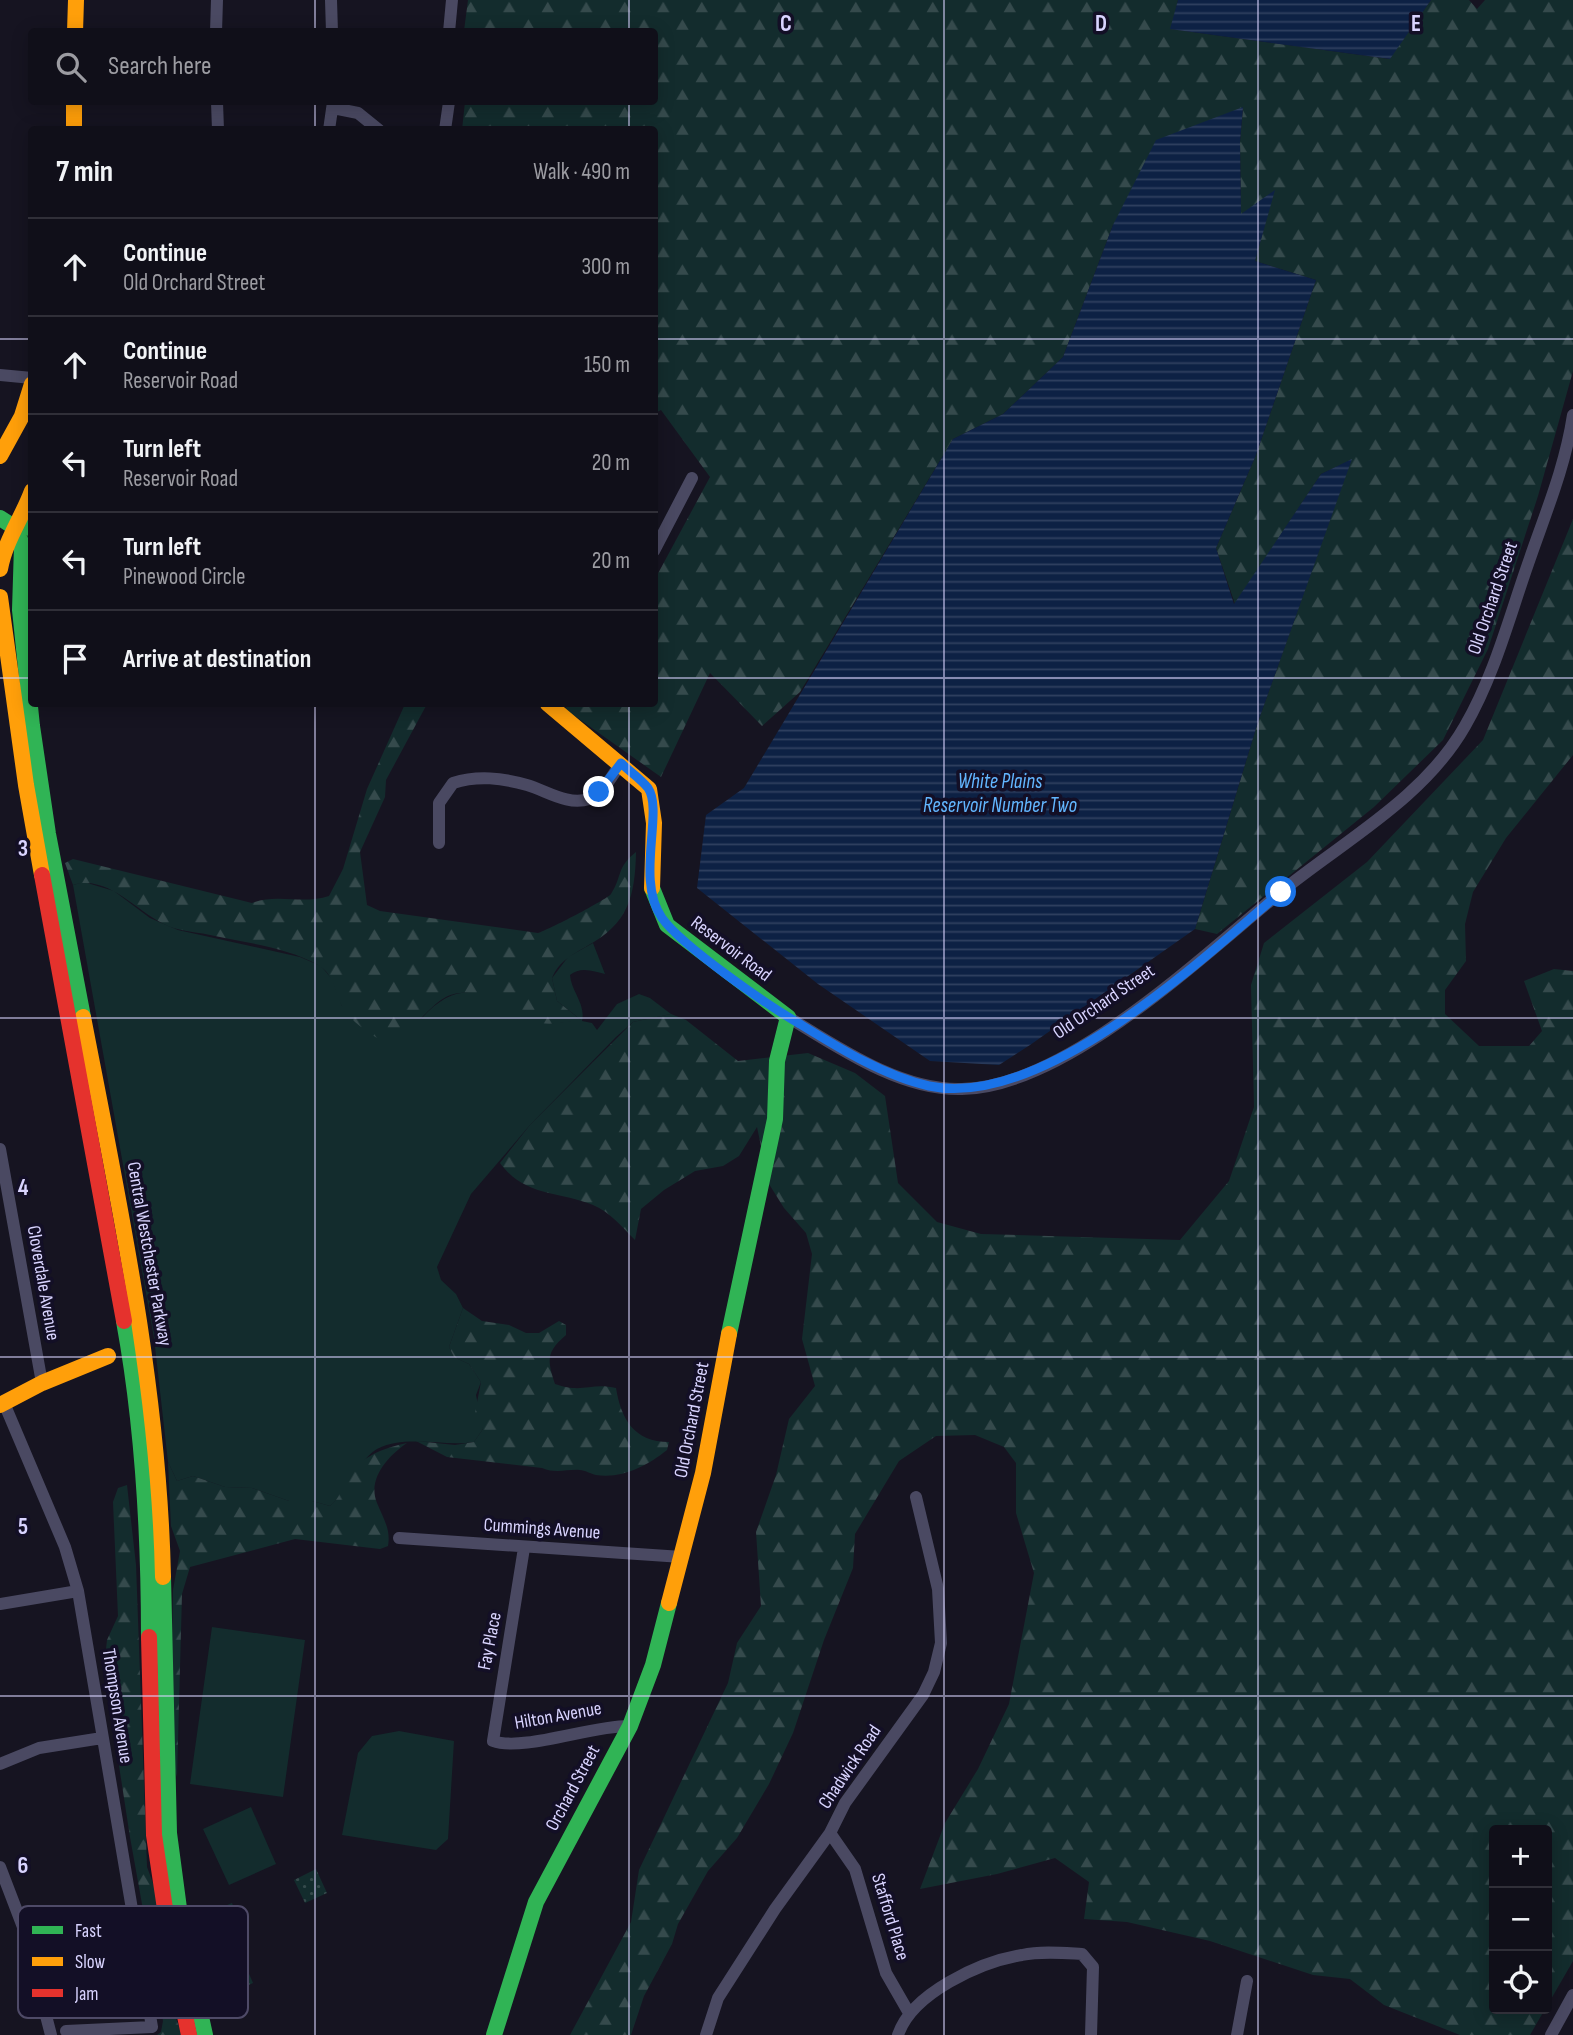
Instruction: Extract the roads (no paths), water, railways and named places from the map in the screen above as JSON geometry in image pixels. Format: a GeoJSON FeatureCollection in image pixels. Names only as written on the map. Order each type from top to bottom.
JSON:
{"type":"FeatureCollection","features":[{"type":"Feature","properties":{"kind":"main road"},"geometry":{"type":"LineString","coordinates":[[75,28],[76,0]]}},
{"type":"Feature","properties":{"kind":"main road"},"geometry":{"type":"LineString","coordinates":[[74,105],[74,126]]}},
{"type":"Feature","properties":{"kind":"main road"},"geometry":{"type":"LineString","coordinates":[[0,456],[22,416],[28,396]]}},
{"type":"Feature","properties":{"kind":"main road"},"geometry":{"type":"LineString","coordinates":[[0,569],[4,547],[24,528],[28,510]]}},
{"type":"Feature","properties":{"kind":"main road"},"geometry":{"type":"LineString","coordinates":[[0,518],[24,528]]}},
{"type":"Feature","properties":{"kind":"main road"},"geometry":{"type":"LineString","coordinates":[[0,539],[24,528]]}},
{"type":"Feature","properties":{"kind":"main road","name":"Central Westchester Parkway"},"geometry":{"type":"LineString","coordinates":[[24,528],[20,610],[28,687]]}},
{"type":"Feature","properties":{"kind":"main road","name":"Central Westchester Parkway"},"geometry":{"type":"LineString","coordinates":[[0,597],[26,785],[133,1370],[149,1548],[150,1766],[154,1835],[164,1906]]}},
{"type":"Feature","properties":{"kind":"main road","name":"Central Westchester Parkway"},"geometry":{"type":"LineString","coordinates":[[30,707],[48,834],[134,1283],[151,1397],[162,1532],[169,1833],[179,1906]]}},
{"type":"Feature","properties":{"kind":"main road","name":"Reservoir Road"},"geometry":{"type":"LineString","coordinates":[[556,707],[649,789],[650,888],[659,914],[679,937],[788,1017]]}},
{"type":"Feature","properties":{"kind":"main road","name":"Old Orchard Street"},"geometry":{"type":"LineString","coordinates":[[682,1557],[704,1473],[736,1299],[775,1119],[778,1096],[777,1061],[788,1017]]}},
{"type":"Feature","properties":{"kind":"main road"},"geometry":{"type":"LineString","coordinates":[[2,1404],[42,1383],[108,1356]]}},
{"type":"Feature","properties":{"kind":"main road","name":"Orchard Street"},"geometry":{"type":"LineString","coordinates":[[494,2035],[537,1902],[630,1726],[653,1665],[682,1557]]}},
{"type":"Feature","properties":{"kind":"street"},"geometry":{"type":"LineString","coordinates":[[216,28],[217,0]]}},
{"type":"Feature","properties":{"kind":"street"},"geometry":{"type":"LineString","coordinates":[[331,0],[332,28]]}},
{"type":"Feature","properties":{"kind":"street"},"geometry":{"type":"LineString","coordinates":[[449,28],[452,0]]}},
{"type":"Feature","properties":{"kind":"street"},"geometry":{"type":"LineString","coordinates":[[217,105],[218,126]]}},
{"type":"Feature","properties":{"kind":"street"},"geometry":{"type":"LineString","coordinates":[[330,126],[333,105],[358,113],[374,126]]}},
{"type":"Feature","properties":{"kind":"street"},"geometry":{"type":"LineString","coordinates":[[445,126],[448,105]]}},
{"type":"Feature","properties":{"kind":"street"},"geometry":{"type":"LineString","coordinates":[[0,375],[28,378]]}},
{"type":"Feature","properties":{"kind":"street","name":"Old Orchard Street"},"geometry":{"type":"LineString","coordinates":[[788,1017],[853,1054],[912,1081],[963,1089],[1013,1079],[1062,1056],[1151,998],[1301,876],[1383,816],[1450,748],[1465,726],[1500,646],[1563,468],[1573,415]]}},
{"type":"Feature","properties":{"kind":"street"},"geometry":{"type":"LineString","coordinates":[[658,543],[692,478]]}},
{"type":"Feature","properties":{"kind":"street"},"geometry":{"type":"LineString","coordinates":[[439,843],[439,803],[453,783],[485,778],[528,785],[571,801],[590,799],[599,792],[621,763]]}},
{"type":"Feature","properties":{"kind":"street","name":"Cloverdale Avenue"},"geometry":{"type":"LineString","coordinates":[[0,1149],[42,1383]]}},
{"type":"Feature","properties":{"kind":"street","name":"Thompson Avenue"},"geometry":{"type":"LineString","coordinates":[[2,1404],[65,1547],[78,1591],[131,1906]]}},
{"type":"Feature","properties":{"kind":"street","name":"Chadwick Road"},"geometry":{"type":"LineString","coordinates":[[705,2035],[718,1998],[775,1909],[830,1833],[845,1803],[923,1695],[937,1660],[941,1629],[938,1589],[916,1497]]}},
{"type":"Feature","properties":{"kind":"street","name":"Cummings Avenue"},"geometry":{"type":"LineString","coordinates":[[399,1538],[682,1557]]}},
{"type":"Feature","properties":{"kind":"street","name":"Fay Place"},"geometry":{"type":"LineString","coordinates":[[493,1741],[524,1548]]}},
{"type":"Feature","properties":{"kind":"street"},"geometry":{"type":"LineString","coordinates":[[0,1604],[78,1591]]}},
{"type":"Feature","properties":{"kind":"street","name":"Hilton Avenue"},"geometry":{"type":"LineString","coordinates":[[493,1741],[502,1744],[522,1742],[610,1725],[630,1726]]}},
{"type":"Feature","properties":{"kind":"street"},"geometry":{"type":"LineString","coordinates":[[0,1764],[39,1748],[102,1738]]}},
{"type":"Feature","properties":{"kind":"street","name":"Stafford Place"},"geometry":{"type":"LineString","coordinates":[[830,1833],[855,1869],[886,1973],[909,2013]]}},
{"type":"Feature","properties":{"kind":"street"},"geometry":{"type":"LineString","coordinates":[[0,1867],[18,1914]]}},
{"type":"Feature","properties":{"kind":"street"},"geometry":{"type":"LineString","coordinates":[[898,2035],[909,2013],[926,1995],[991,1963],[1023,1954],[1082,1954],[1093,1968],[1091,2035]]}},
{"type":"Feature","properties":{"kind":"street"},"geometry":{"type":"LineString","coordinates":[[1237,2035],[1247,1980]]}},
{"type":"Feature","properties":{"kind":"street"},"geometry":{"type":"LineString","coordinates":[[1551,2035],[1573,1995]]}},
{"type":"Feature","properties":{"kind":"street"},"geometry":{"type":"LineString","coordinates":[[47,2018],[51,2035]]}},
{"type":"Feature","properties":{"kind":"street","name":"Thompson Avenue"},"geometry":{"type":"LineString","coordinates":[[66,2031],[152,2027],[150,2018]]}},
{"type":"Feature","properties":{"kind":"water"},"geometry":{"type":"Polygon","coordinates":[[[1178,0],[1431,0],[1390,59],[1170,29],[1178,0]]]}},
{"type":"Feature","properties":{"kind":"water","name":"White Plains Reservoir Number Two"},"geometry":{"type":"Polygon","coordinates":[[[1243,107],[1240,142],[1241,214],[1275,190],[1255,261],[1316,280],[1256,455],[1216,548],[1234,604],[1321,474],[1352,459],[1258,722],[1195,929],[999,1065],[930,1061],[818,984],[697,888],[706,815],[744,788],[953,439],[1003,414],[1063,357],[1113,225],[1156,140],[1243,107]]]}}]}
